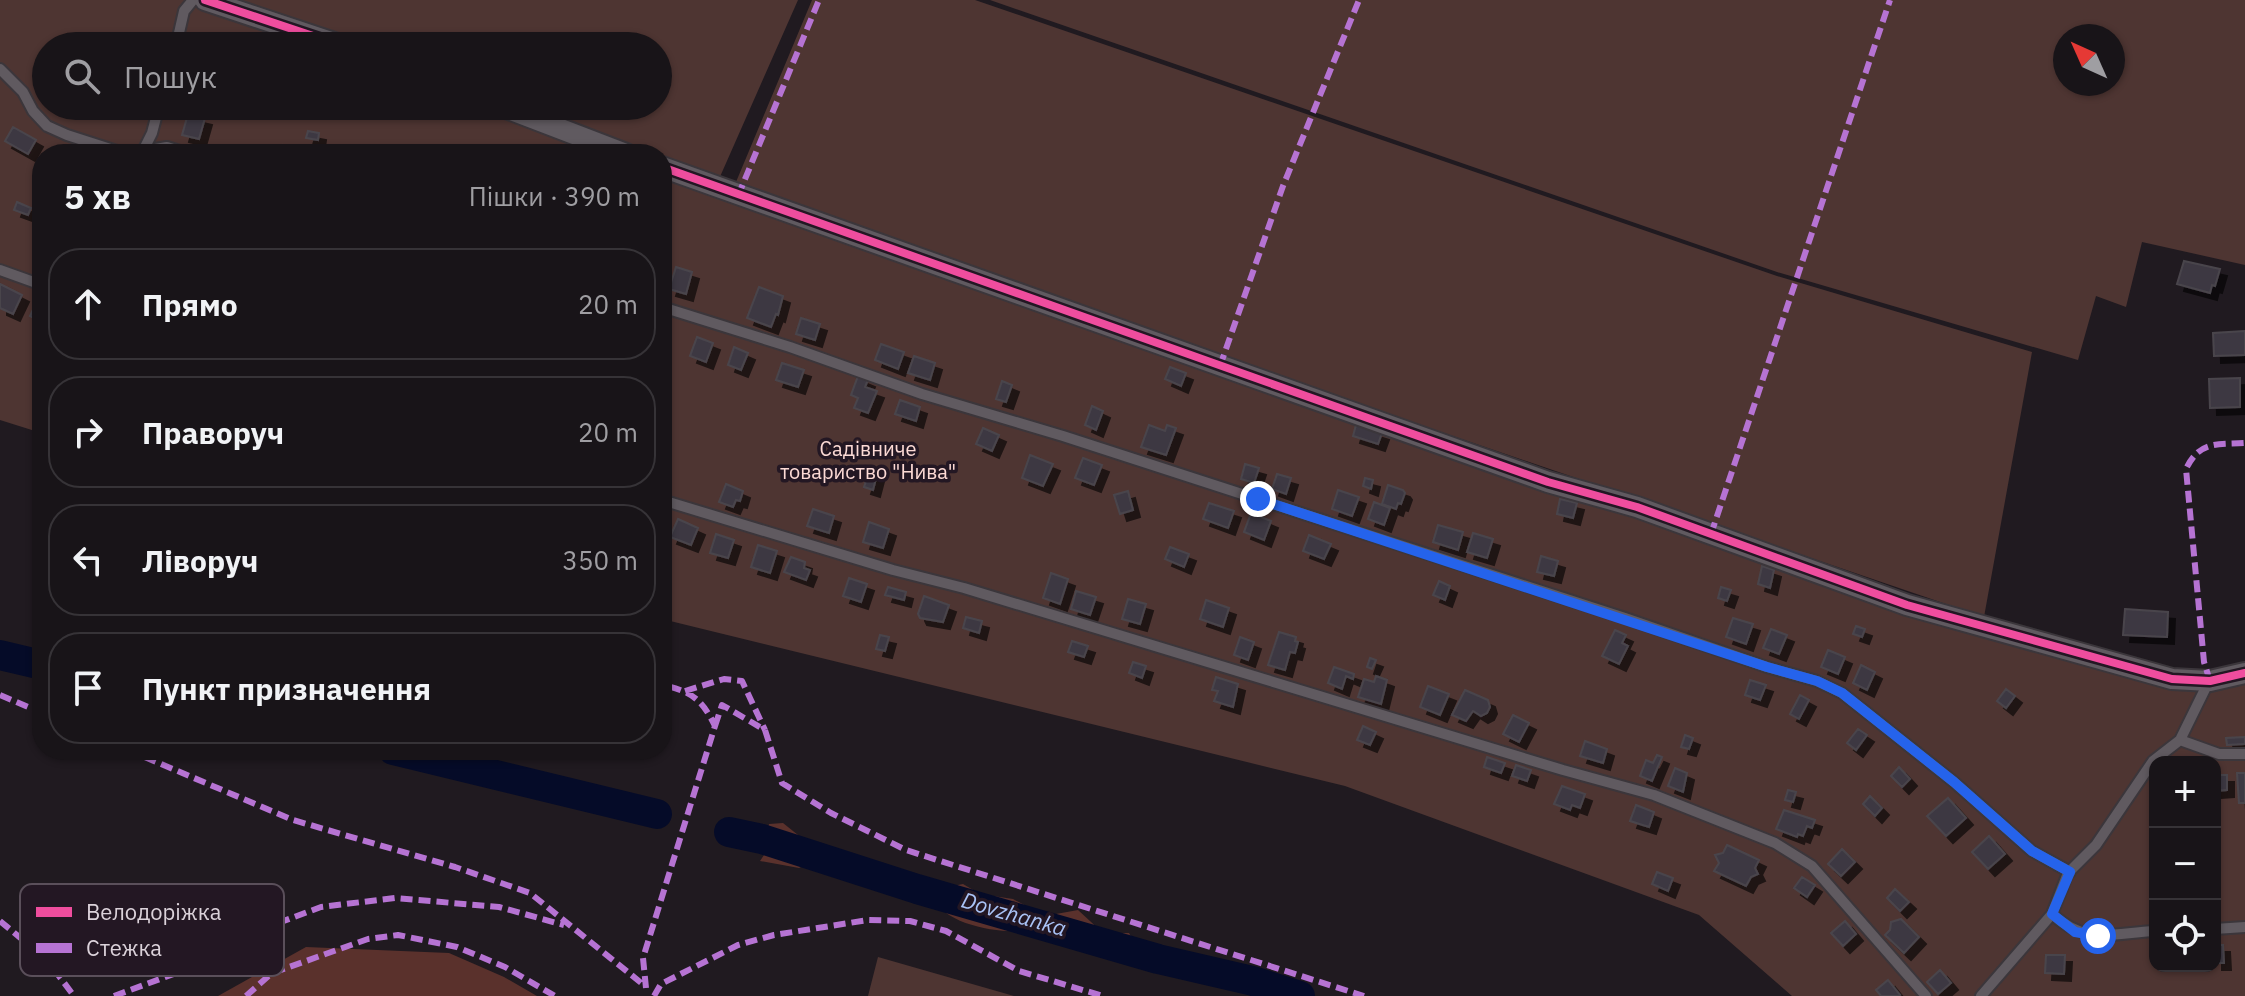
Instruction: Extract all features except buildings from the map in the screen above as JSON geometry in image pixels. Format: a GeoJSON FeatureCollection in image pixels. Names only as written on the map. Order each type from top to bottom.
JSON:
{"type":"FeatureCollection","features":[{"type":"Feature","properties":{"kind":"street"},"geometry":{"type":"LineString","coordinates":[[205,0],[301,32]]}},
{"type":"Feature","properties":{"kind":"street"},"geometry":{"type":"LineString","coordinates":[[537,120],[600,144]]}},
{"type":"Feature","properties":{"kind":"street"},"geometry":{"type":"LineString","coordinates":[[672,171],[1548,482],[1637,507],[1907,605],[2157,675],[2210,681],[2245,673]]}},
{"type":"Feature","properties":{"kind":"lane"},"geometry":{"type":"LineString","coordinates":[[179,32],[184,11],[193,0]]}},
{"type":"Feature","properties":{"kind":"lane"},"geometry":{"type":"LineString","coordinates":[[0,69],[23,92],[32,109]]}},
{"type":"Feature","properties":{"kind":"lane"},"geometry":{"type":"LineString","coordinates":[[41,120],[47,126],[98,144]]}},
{"type":"Feature","properties":{"kind":"lane"},"geometry":{"type":"LineString","coordinates":[[147,144],[155,120]]}},
{"type":"Feature","properties":{"kind":"lane"},"geometry":{"type":"LineString","coordinates":[[0,270],[32,281]]}},
{"type":"Feature","properties":{"kind":"lane"},"geometry":{"type":"LineString","coordinates":[[672,310],[790,347],[922,394],[1123,455],[1817,681],[1842,693],[1954,782],[2032,851],[2070,872]]}},
{"type":"Feature","properties":{"kind":"lane"},"geometry":{"type":"LineString","coordinates":[[672,503],[893,570],[964,588],[1692,809],[1775,843],[1812,866],[1926,996]]}},
{"type":"Feature","properties":{"kind":"lane"},"geometry":{"type":"LineString","coordinates":[[1981,996],[2052,914],[2070,872],[2096,845],[2153,761],[2180,740],[2210,681]]}},
{"type":"Feature","properties":{"kind":"lane"},"geometry":{"type":"LineString","coordinates":[[2180,740],[2219,754],[2245,754]]}},
{"type":"Feature","properties":{"kind":"lane"},"geometry":{"type":"LineString","coordinates":[[2052,914],[2075,932],[2098,936],[2149,932]]}},
{"type":"Feature","properties":{"kind":"lane"},"geometry":{"type":"LineString","coordinates":[[2221,929],[2245,927]]}},
{"type":"Feature","properties":{"kind":"green space"},"geometry":{"type":"Polygon","coordinates":[[[0,0],[197,0],[285,32],[32,32],[32,120],[526,120],[592,144],[32,144],[32,430],[0,420],[0,0]]]}},
{"type":"Feature","properties":{"kind":"green space"},"geometry":{"type":"Polygon","coordinates":[[[238,0],[798,0],[719,179],[672,162],[672,144],[624,144],[560,120],[672,120],[672,32],[324,32],[238,0]]]}},
{"type":"Feature","properties":{"kind":"green space"},"geometry":{"type":"Polygon","coordinates":[[[812,0],[975,0],[1777,276],[2032,352],[1984,617],[1177,342],[736,182],[812,0]]]}},
{"type":"Feature","properties":{"kind":"green space"},"geometry":{"type":"Polygon","coordinates":[[[990,0],[2245,0],[2245,265],[2142,242],[2126,307],[2096,296],[2078,360],[1777,272],[990,0]]]}},
{"type":"Feature","properties":{"kind":"green space","name":"Садівниче товариство \"Нива\""},"geometry":{"type":"Polygon","coordinates":[[[672,173],[2071,660],[2245,681],[2245,996],[1792,996],[1699,915],[1345,786],[672,621],[672,173]]]}},
{"type":"Feature","properties":{"kind":"green space"},"geometry":{"type":"Polygon","coordinates":[[[878,957],[1014,996],[868,996],[878,957]]]}},
{"type":"Feature","properties":{"kind":"shaded area"},"geometry":{"type":"Polygon","coordinates":[[[783,823],[803,839],[793,847],[767,833],[769,824],[783,823]]]}},
{"type":"Feature","properties":{"kind":"shaded area"},"geometry":{"type":"Polygon","coordinates":[[[768,849],[795,853],[807,864],[799,868],[760,861],[768,849]]]}},
{"type":"Feature","properties":{"kind":"shaded area"},"geometry":{"type":"Polygon","coordinates":[[[963,884],[980,894],[1013,899],[1045,916],[1078,910],[1103,933],[1129,933],[1135,944],[1126,951],[1096,942],[1073,948],[1063,943],[1047,924],[1018,931],[975,926],[949,915],[933,897],[943,888],[963,884]]]}},
{"type":"Feature","properties":{"kind":"shaded area"},"geometry":{"type":"Polygon","coordinates":[[[306,947],[449,953],[504,977],[537,996],[218,996],[254,976],[284,976],[284,959],[306,947]]]}},
{"type":"Feature","properties":{"kind":"waterway","name":"Dovzhanka"},"geometry":{"type":"LineString","coordinates":[[0,655],[32,663]]}},
{"type":"Feature","properties":{"kind":"waterway","name":"Dovzhanka"},"geometry":{"type":"LineString","coordinates":[[434,760],[657,814]]}},
{"type":"Feature","properties":{"kind":"waterway","name":"Dovzhanka"},"geometry":{"type":"LineString","coordinates":[[729,832],[762,839],[917,889],[1158,959],[1253,981],[1300,996]]}},
{"type":"Feature","properties":{"kind":"marked path"},"geometry":{"type":"LineString","coordinates":[[738,196],[819,0]]}},
{"type":"Feature","properties":{"kind":"marked path"},"geometry":{"type":"LineString","coordinates":[[1220,366],[1283,186],[1359,0]]}},
{"type":"Feature","properties":{"kind":"marked path"},"geometry":{"type":"LineString","coordinates":[[1711,534],[1890,0]]}},
{"type":"Feature","properties":{"kind":"marked path"},"geometry":{"type":"LineString","coordinates":[[2210,681],[2204,662],[2186,469],[2203,449],[2218,444],[2245,443]]}},
{"type":"Feature","properties":{"kind":"marked path"},"geometry":{"type":"LineString","coordinates":[[685,691],[724,679],[742,681],[765,730]]}},
{"type":"Feature","properties":{"kind":"marked path"},"geometry":{"type":"LineString","coordinates":[[646,988],[643,958],[715,726],[694,698],[672,688]]}},
{"type":"Feature","properties":{"kind":"marked path"},"geometry":{"type":"LineString","coordinates":[[0,695],[32,709]]}},
{"type":"Feature","properties":{"kind":"marked path"},"geometry":{"type":"LineString","coordinates":[[715,726],[722,705],[765,730],[782,783],[831,813],[906,850],[1364,996]]}},
{"type":"Feature","properties":{"kind":"marked path"},"geometry":{"type":"LineString","coordinates":[[152,760],[293,820],[455,867],[530,893],[645,986]]}},
{"type":"Feature","properties":{"kind":"marked path"},"geometry":{"type":"LineString","coordinates":[[284,921],[321,907],[395,898],[499,907],[564,925]]}},
{"type":"Feature","properties":{"kind":"marked path"},"geometry":{"type":"LineString","coordinates":[[654,996],[661,984],[738,945],[774,935],[868,920],[910,921],[946,931],[1019,971],[1103,996]]}},
{"type":"Feature","properties":{"kind":"marked path"},"geometry":{"type":"LineString","coordinates":[[0,921],[20,938]]}},
{"type":"Feature","properties":{"kind":"marked path"},"geometry":{"type":"LineString","coordinates":[[284,969],[368,939],[398,935],[457,947],[505,967],[555,996]]}},
{"type":"Feature","properties":{"kind":"marked path"},"geometry":{"type":"LineString","coordinates":[[59,976],[74,996]]}},
{"type":"Feature","properties":{"kind":"marked path"},"geometry":{"type":"LineString","coordinates":[[114,996],[168,976]]}},
{"type":"Feature","properties":{"kind":"marked path"},"geometry":{"type":"LineString","coordinates":[[246,996],[269,976]]}},
{"type":"Feature","properties":{"kind":"cycle path"},"geometry":{"type":"LineString","coordinates":[[205,0],[301,32]]}},
{"type":"Feature","properties":{"kind":"cycle path"},"geometry":{"type":"LineString","coordinates":[[672,171],[1548,482],[1637,507],[1907,605],[2172,679],[2210,681],[2245,673]]}},
{"type":"Feature","properties":{"kind":"route"},"geometry":{"type":"LineString","coordinates":[[1258,499],[1817,681],[1842,693],[1954,782],[2032,851],[2070,872],[2052,914],[2075,932],[2098,936]]}}]}
